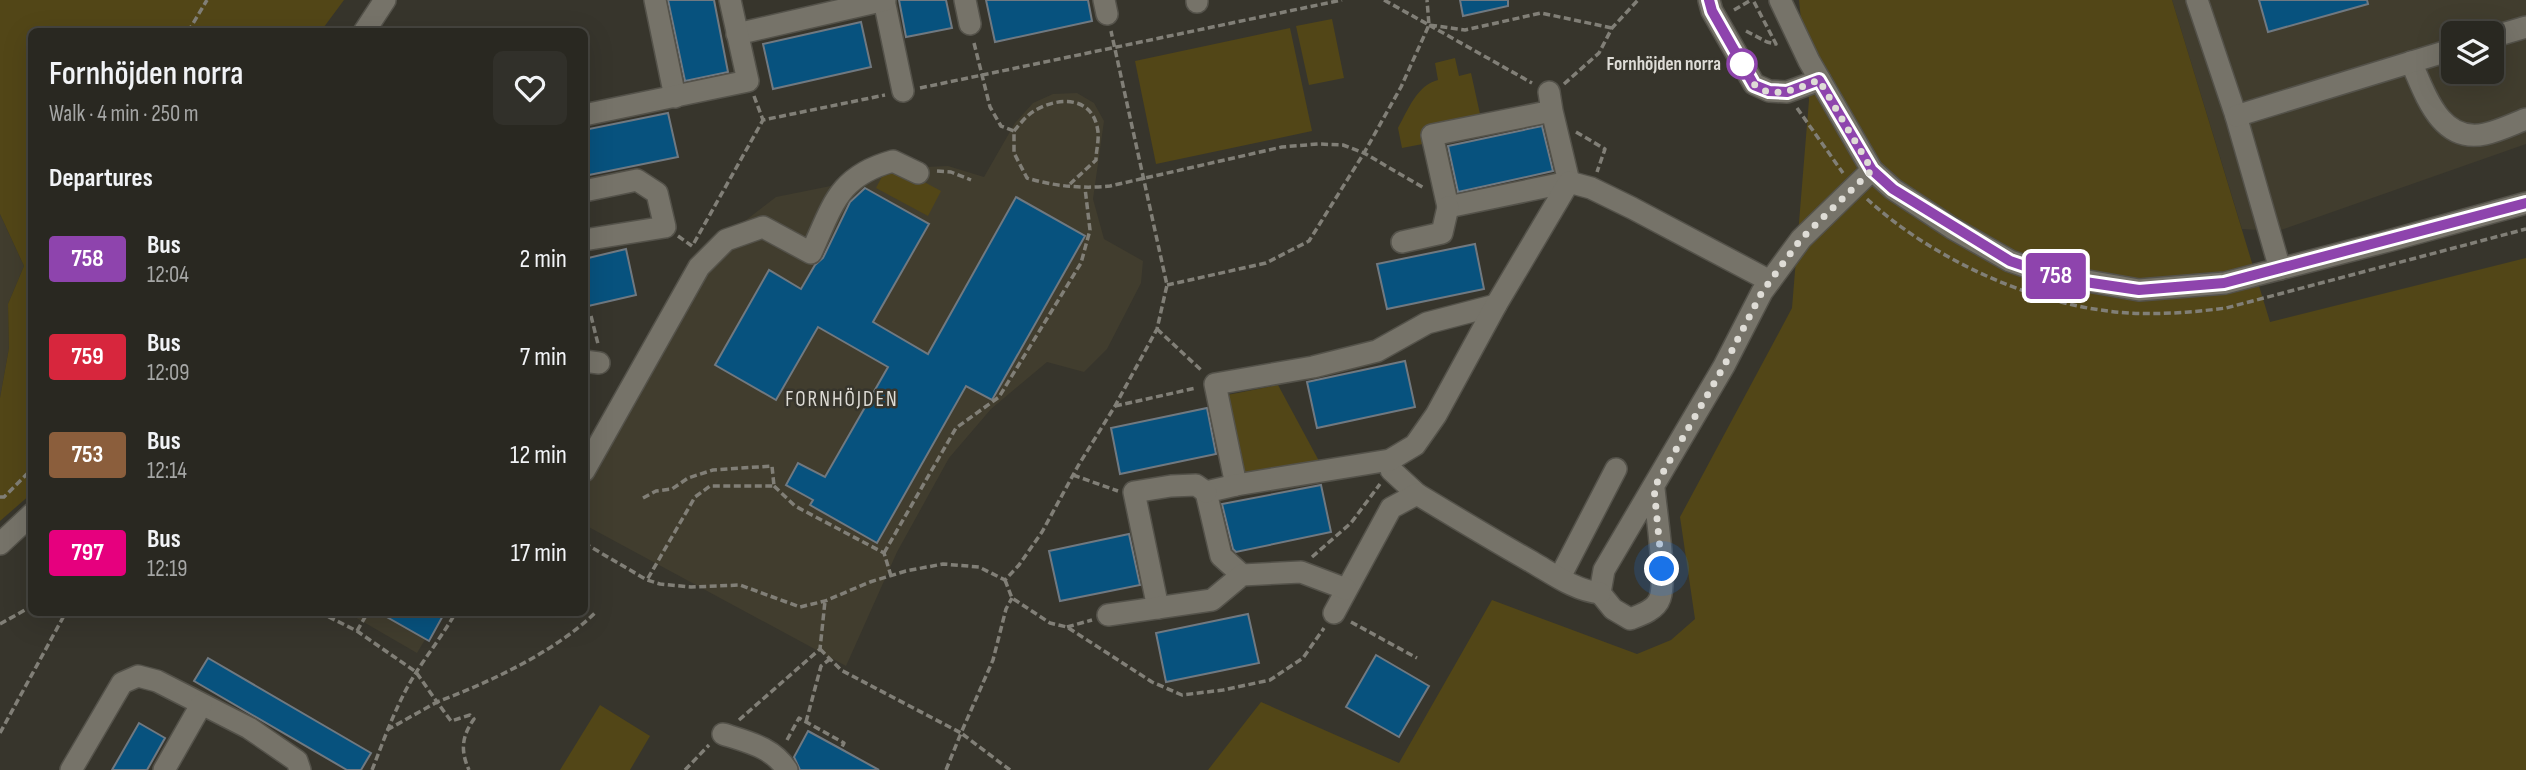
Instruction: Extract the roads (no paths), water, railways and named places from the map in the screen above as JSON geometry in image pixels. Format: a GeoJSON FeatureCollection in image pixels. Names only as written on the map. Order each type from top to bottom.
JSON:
{"type":"FeatureCollection","features":[{"type":"Feature","properties":{"kind":"street"},"geometry":{"type":"LineString","coordinates":[[368,28],[385,0]]}},
{"type":"Feature","properties":{"kind":"street"},"geometry":{"type":"LineString","coordinates":[[655,0],[675,97]]}},
{"type":"Feature","properties":{"kind":"street"},"geometry":{"type":"LineString","coordinates":[[588,115],[748,81],[730,0]]}},
{"type":"Feature","properties":{"kind":"street"},"geometry":{"type":"LineString","coordinates":[[737,34],[884,0],[903,91]]}},
{"type":"Feature","properties":{"kind":"street"},"geometry":{"type":"LineString","coordinates":[[965,0],[970,24]]}},
{"type":"Feature","properties":{"kind":"street"},"geometry":{"type":"LineString","coordinates":[[1709,0],[1712,11],[1754,85],[1769,91],[1787,92],[1819,80]]}},
{"type":"Feature","properties":{"kind":"street"},"geometry":{"type":"LineString","coordinates":[[1780,0],[1819,80],[1872,170],[1893,189],[1952,228],[2010,261],[2048,274],[2139,290],[2224,283],[2526,203]]}},
{"type":"Feature","properties":{"kind":"street"},"geometry":{"type":"LineString","coordinates":[[2197,0],[2236,116],[2280,269]]}},
{"type":"Feature","properties":{"kind":"street"},"geometry":{"type":"LineString","coordinates":[[2504,33],[2526,27]]}},
{"type":"Feature","properties":{"kind":"street"},"geometry":{"type":"LineString","coordinates":[[2236,116],[2441,53]]}},
{"type":"Feature","properties":{"kind":"street"},"geometry":{"type":"LineString","coordinates":[[2411,62],[2437,118],[2458,132],[2483,135],[2526,119]]}},
{"type":"Feature","properties":{"kind":"street"},"geometry":{"type":"LineString","coordinates":[[1206,492],[1236,485],[1391,465],[1415,445],[1436,415],[1496,305],[1569,182],[1552,109],[1432,135],[1448,207],[1442,233],[1402,242]]}},
{"type":"Feature","properties":{"kind":"street"},"geometry":{"type":"LineString","coordinates":[[588,464],[699,267],[726,240],[763,227],[811,253],[834,204],[850,180],[869,167],[893,161],[918,173]]}},
{"type":"Feature","properties":{"kind":"street"},"geometry":{"type":"LineString","coordinates":[[1654,488],[1662,569],[1660,599],[1648,612],[1630,619],[1614,610],[1601,593],[1604,570],[1654,488],[1770,281],[1801,239],[1872,170]]}},
{"type":"Feature","properties":{"kind":"street"},"geometry":{"type":"LineString","coordinates":[[588,190],[638,180],[657,193],[665,227],[588,239]]}},
{"type":"Feature","properties":{"kind":"street"},"geometry":{"type":"LineString","coordinates":[[1448,207],[1569,182],[1591,188],[1770,281]]}},
{"type":"Feature","properties":{"kind":"street"},"geometry":{"type":"LineString","coordinates":[[1236,485],[1215,384],[1313,367],[1377,351],[1427,323],[1496,305]]}},
{"type":"Feature","properties":{"kind":"street"},"geometry":{"type":"LineString","coordinates":[[1391,465],[1417,494],[1484,536],[1560,578],[1589,592],[1601,593]]}},
{"type":"Feature","properties":{"kind":"street"},"geometry":{"type":"LineString","coordinates":[[1560,578],[1616,469]]}},
{"type":"Feature","properties":{"kind":"street"},"geometry":{"type":"LineString","coordinates":[[1158,608],[1134,492],[1196,485],[1206,492],[1221,556],[1242,575]]}},
{"type":"Feature","properties":{"kind":"street"},"geometry":{"type":"LineString","coordinates":[[1334,613],[1391,508],[1417,494]]}},
{"type":"Feature","properties":{"kind":"street"},"geometry":{"type":"LineString","coordinates":[[0,544],[28,518]]}},
{"type":"Feature","properties":{"kind":"street"},"geometry":{"type":"LineString","coordinates":[[1108,615],[1212,600],[1242,575],[1301,572],[1346,589]]}},
{"type":"Feature","properties":{"kind":"street"},"geometry":{"type":"LineString","coordinates":[[71,770],[122,684],[138,676],[158,681],[249,728],[297,761],[300,770]]}},
{"type":"Feature","properties":{"kind":"street"},"geometry":{"type":"LineString","coordinates":[[164,770],[201,705]]}},
{"type":"Feature","properties":{"kind":"street"},"geometry":{"type":"LineString","coordinates":[[723,734],[760,746],[782,764]]}},
{"type":"Feature","properties":{"kind":"place","name":"Fornhöjden norra"},"geometry":{"type":"Point","coordinates":[1742,64]}},
{"type":"Feature","properties":{"kind":"district","name":"FORNHÖJDEN"},"geometry":{"type":"Point","coordinates":[842,399]}}]}
